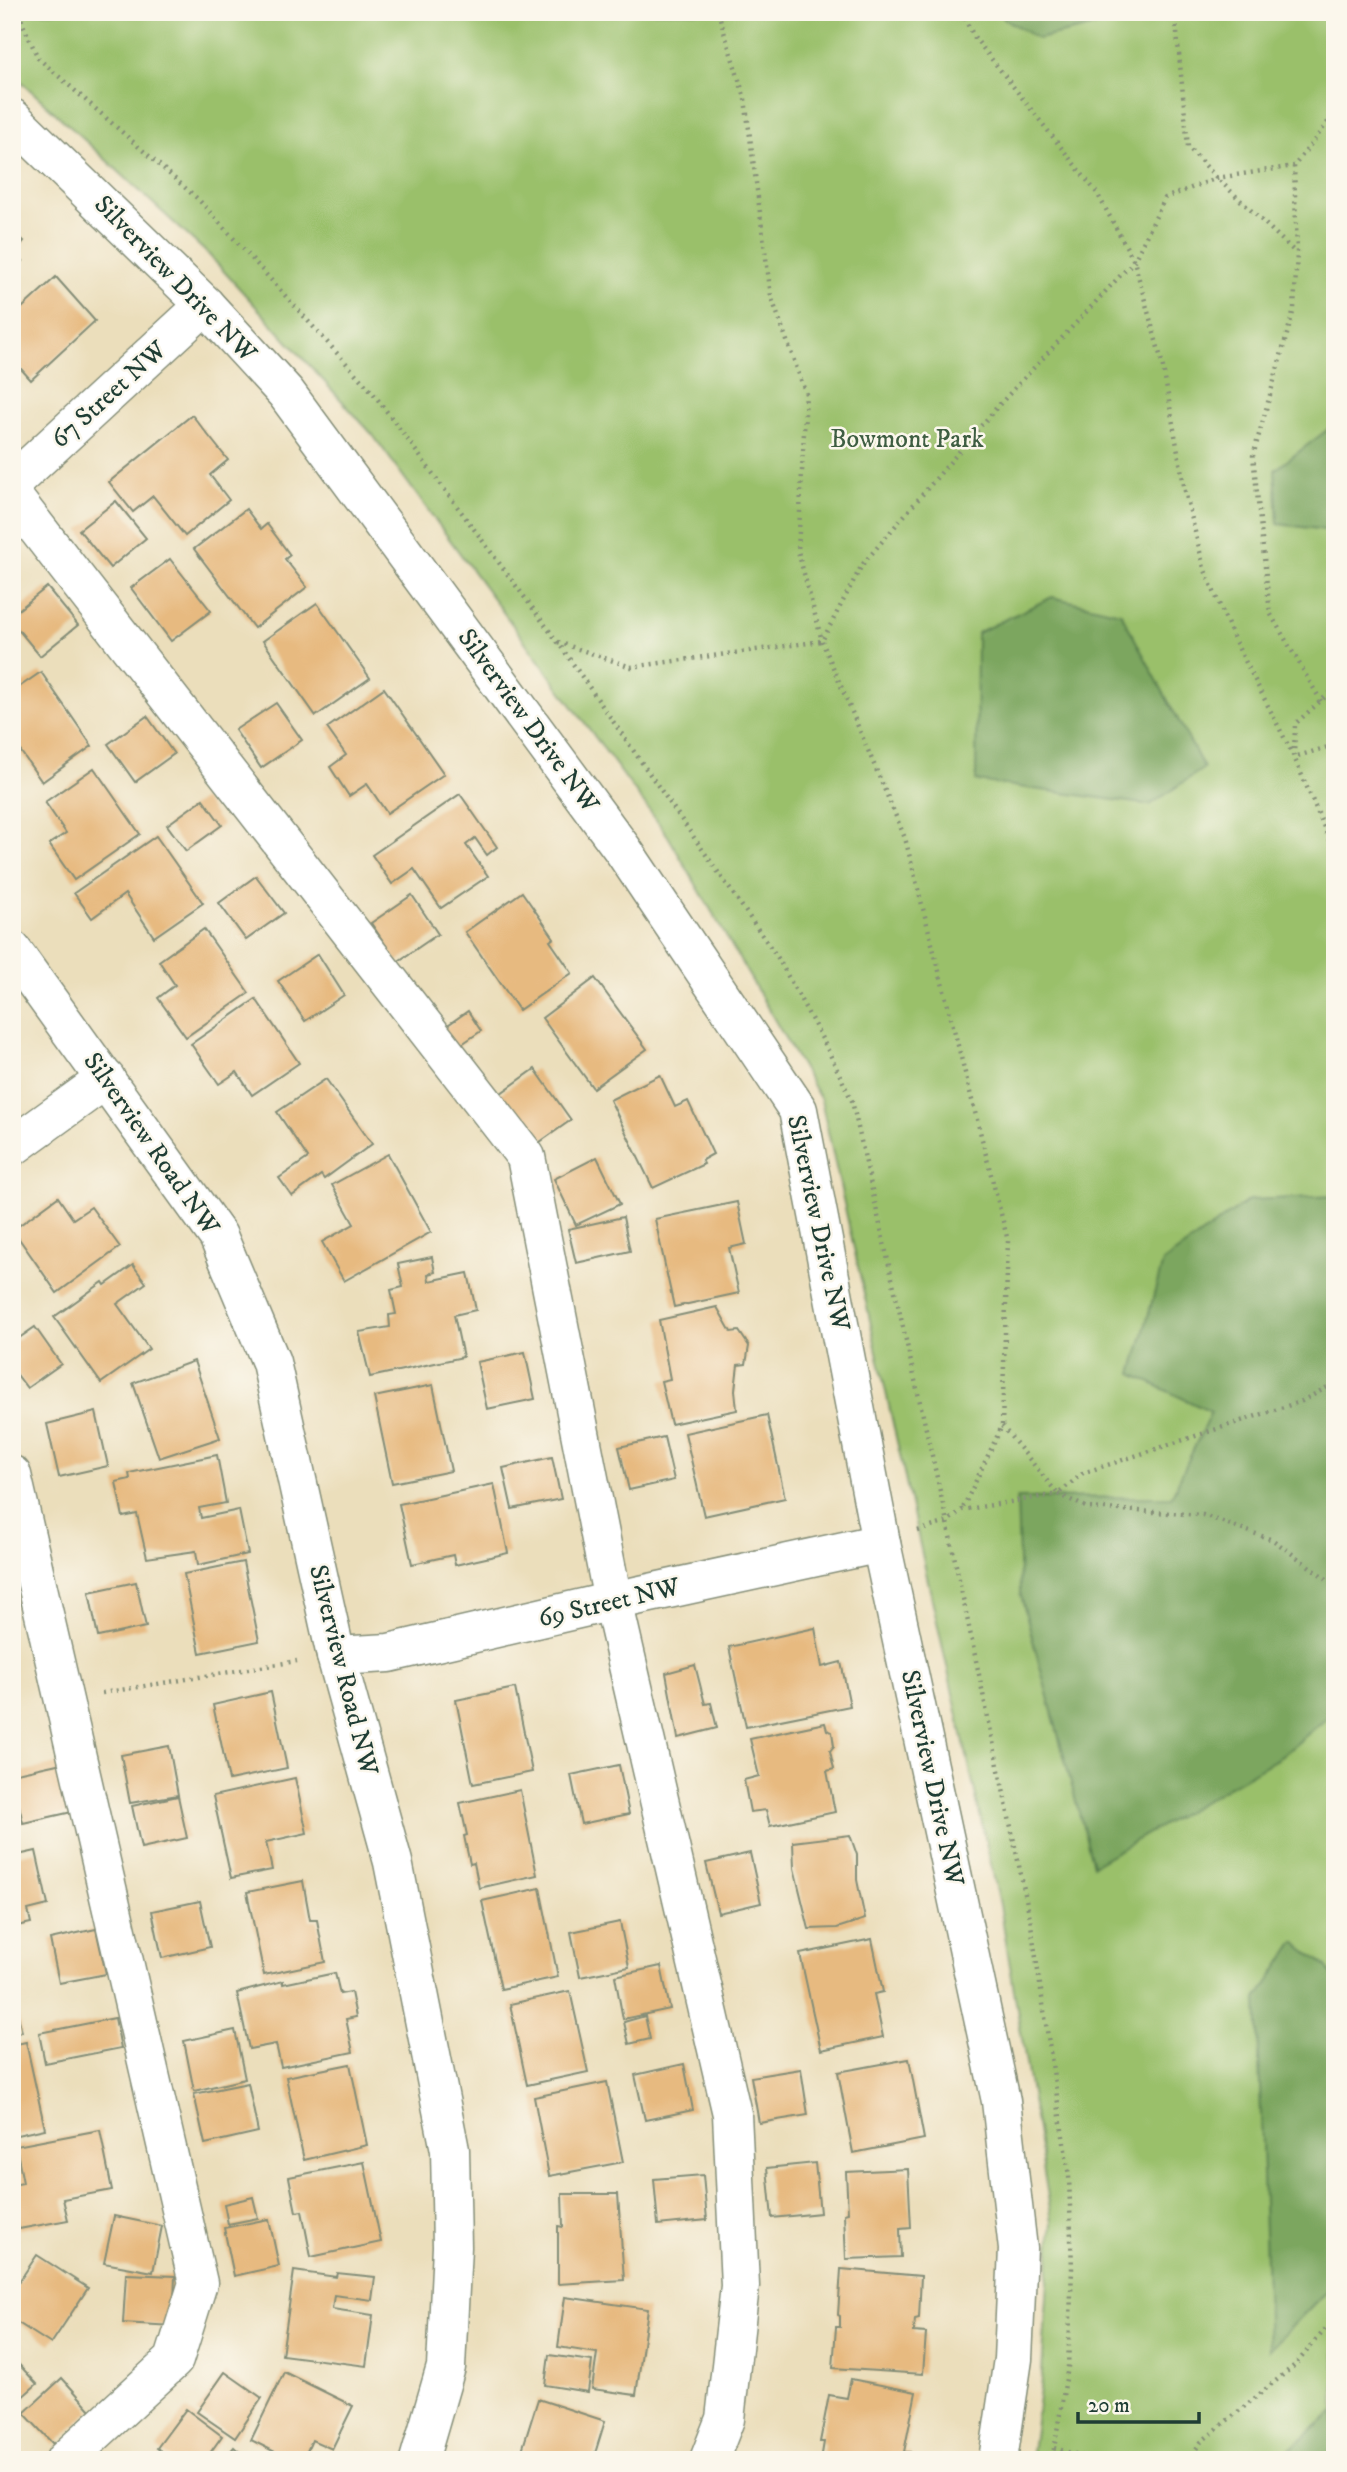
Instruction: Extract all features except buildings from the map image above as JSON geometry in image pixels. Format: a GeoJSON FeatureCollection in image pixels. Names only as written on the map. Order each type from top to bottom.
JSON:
{"type":"FeatureCollection","features":[{"type":"Feature","properties":{"kind":"street","name":"Silverview Drive NW"},"geometry":{"type":"LineString","coordinates":[[12,118],[205,306],[286,393],[623,850],[798,1110],[881,1543],[1001,2101],[1017,2249],[1013,2359],[998,2460]]}},
{"type":"Feature","properties":{"kind":"street","name":"67 Street NW"},"geometry":{"type":"LineString","coordinates":[[12,483],[205,306]]}},
{"type":"Feature","properties":{"kind":"street"},"geometry":{"type":"LineString","coordinates":[[12,496],[526,1157],[612,1601],[732,2114],[740,2286],[724,2419],[709,2460]]}},
{"type":"Feature","properties":{"kind":"street","name":"Silverview Road NW"},"geometry":{"type":"LineString","coordinates":[[12,950],[218,1236],[271,1362],[336,1656],[393,1862],[450,2150],[452,2246],[446,2367],[419,2460]]}},
{"type":"Feature","properties":{"kind":"street"},"geometry":{"type":"LineString","coordinates":[[12,1147],[106,1079]]}},
{"type":"Feature","properties":{"kind":"street"},"geometry":{"type":"LineString","coordinates":[[12,1475],[198,2283],[173,2360],[65,2460]]}},
{"type":"Feature","properties":{"kind":"street","name":"69 Street NW"},"geometry":{"type":"LineString","coordinates":[[336,1656],[389,1653],[881,1543]]}},
{"type":"Feature","properties":{"kind":"path"},"geometry":{"type":"LineString","coordinates":[[718,12],[745,99],[771,296],[806,394],[798,551],[822,641],[905,838],[1008,1241],[1002,1426],[962,1510],[947,1522],[881,1543]]}},
{"type":"Feature","properties":{"kind":"path"},"geometry":{"type":"LineString","coordinates":[[961,12],[975,38],[1097,194],[1134,261],[1162,362],[1185,491],[1204,568],[1234,639],[1294,757],[1335,853]]}},
{"type":"Feature","properties":{"kind":"path"},"geometry":{"type":"LineString","coordinates":[[1175,12],[1188,147],[1297,253]]}},
{"type":"Feature","properties":{"kind":"path"},"geometry":{"type":"LineString","coordinates":[[1321,701],[1270,613],[1253,456],[1294,309],[1297,253],[1294,166],[1335,113]]}},
{"type":"Feature","properties":{"kind":"path"},"geometry":{"type":"LineString","coordinates":[[822,641],[862,565],[998,406],[1134,261],[1165,198],[1217,178],[1294,166]]}},
{"type":"Feature","properties":{"kind":"path"},"geometry":{"type":"LineString","coordinates":[[557,641],[631,667],[822,641]]}},
{"type":"Feature","properties":{"kind":"path"},"geometry":{"type":"LineString","coordinates":[[1294,757],[1295,724],[1335,688]]}},
{"type":"Feature","properties":{"kind":"path"},"geometry":{"type":"LineString","coordinates":[[1294,757],[1335,746]]}},
{"type":"Feature","properties":{"kind":"path"},"geometry":{"type":"LineString","coordinates":[[962,1510],[1058,1493],[1083,1473],[1302,1401],[1335,1383]]}},
{"type":"Feature","properties":{"kind":"path"},"geometry":{"type":"LineString","coordinates":[[1002,1426],[1058,1493],[1088,1508],[1203,1515],[1273,1539],[1335,1585]]}},
{"type":"Feature","properties":{"kind":"path"},"geometry":{"type":"LineString","coordinates":[[947,1522],[1030,1918],[1069,2176],[1072,2269],[1068,2367],[1052,2460]]}},
{"type":"Feature","properties":{"kind":"path"},"geometry":{"type":"LineString","coordinates":[[12,1713],[64,1699],[336,1656]]}},
{"type":"Feature","properties":{"kind":"path"},"geometry":{"type":"LineString","coordinates":[[1188,2460],[1201,2442],[1295,2365],[1335,2318]]}},
{"type":"Feature","properties":{"kind":"path"},"geometry":{"type":"LineString","coordinates":[[1054,2448],[1096,2460]]}},
{"type":"Feature","properties":{"kind":"green space","name":"Bowmont Park"},"geometry":{"type":"Polygon","coordinates":[[[12,12],[1335,12],[1335,2460],[1031,2460],[1042,2372],[1052,2221],[1000,1905],[821,1100],[668,836],[372,434],[209,255],[12,73],[12,12]]]}},
{"type":"Feature","properties":{"kind":"green space"},"geometry":{"type":"Polygon","coordinates":[[[1003,12],[1142,12],[1118,21],[1038,39],[1003,18],[1003,12]]]}},
{"type":"Feature","properties":{"kind":"green space"},"geometry":{"type":"Polygon","coordinates":[[[1335,424],[1335,531],[1278,524],[1275,470],[1335,424]]]}},
{"type":"Feature","properties":{"kind":"green space"},"geometry":{"type":"Polygon","coordinates":[[[1052,597],[1121,613],[1204,768],[1150,805],[976,781],[977,633],[1052,597]]]}},
{"type":"Feature","properties":{"kind":"green space"},"geometry":{"type":"Polygon","coordinates":[[[1335,1196],[1335,1711],[1282,1756],[1093,1865],[1020,1592],[1017,1498],[1171,1497],[1211,1412],[1132,1374],[1163,1262],[1249,1200],[1335,1196]]]}},
{"type":"Feature","properties":{"kind":"green space"},"geometry":{"type":"Polygon","coordinates":[[[1295,1942],[1326,1966],[1335,1979],[1335,2282],[1269,2350],[1257,1999],[1295,1942]]]}},
{"type":"Feature","properties":{"kind":"green space"},"geometry":{"type":"Polygon","coordinates":[[[1335,2411],[1335,2460],[1277,2460],[1335,2411]]]}}]}
